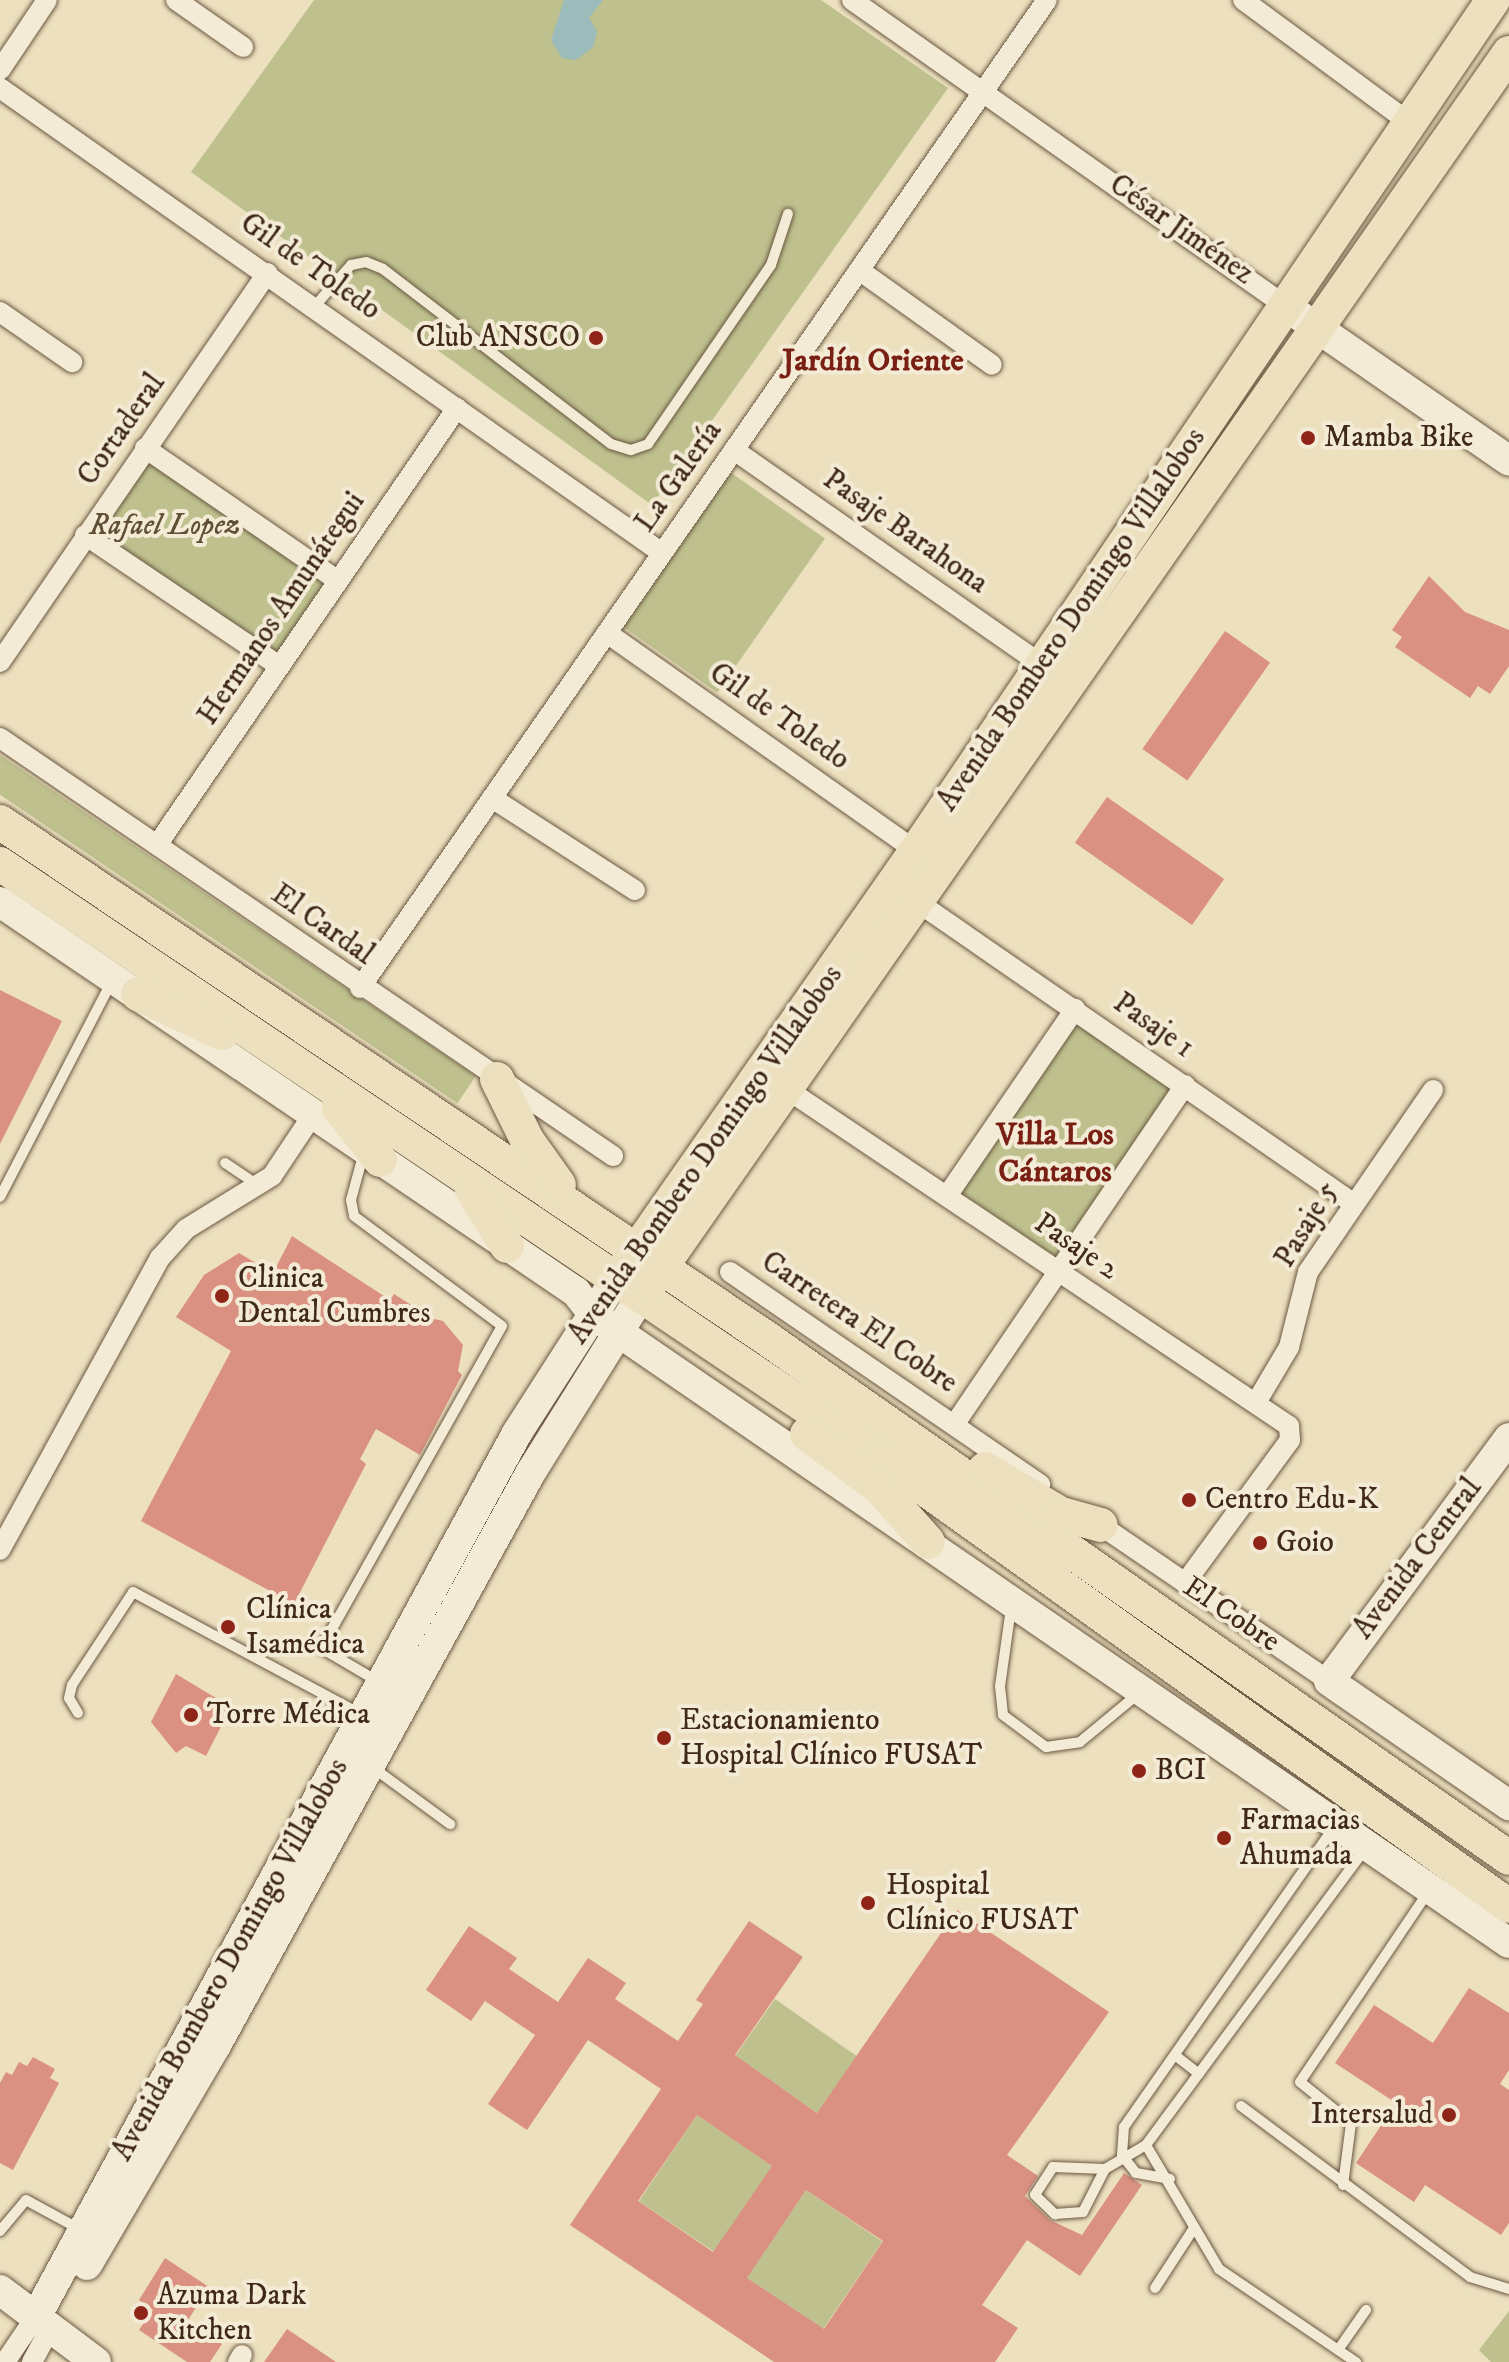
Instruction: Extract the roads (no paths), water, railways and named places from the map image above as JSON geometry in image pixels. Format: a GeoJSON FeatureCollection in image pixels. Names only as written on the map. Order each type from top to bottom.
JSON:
{"type":"FeatureCollection","features":[{"type":"Feature","properties":{"kind":"main road","name":"Avenida Bombero Domingo Villalobos"},"geometry":{"type":"LineString","coordinates":[[629,1287],[1041,664],[1287,307],[1493,0]]}},
{"type":"Feature","properties":{"kind":"main road","name":"Avenida Bombero Domingo Villalobos"},"geometry":{"type":"LineString","coordinates":[[648,1258],[785,1088],[1509,53]]}},
{"type":"Feature","properties":{"kind":"main road"},"geometry":{"type":"LineString","coordinates":[[0,822],[580,1210],[1509,1858]]}},
{"type":"Feature","properties":{"kind":"main road"},"geometry":{"type":"LineString","coordinates":[[0,864],[759,1375],[1376,1833],[1509,1906]]}},
{"type":"Feature","properties":{"kind":"main road"},"geometry":{"type":"LineString","coordinates":[[126,987],[289,1059],[349,1118],[372,1155]]}},
{"type":"Feature","properties":{"kind":"main road"},"geometry":{"type":"LineString","coordinates":[[497,1079],[542,1166],[580,1210]]}},
{"type":"Feature","properties":{"kind":"main road"},"geometry":{"type":"LineString","coordinates":[[453,1170],[481,1199],[507,1246]]}},
{"type":"Feature","properties":{"kind":"main road"},"geometry":{"type":"LineString","coordinates":[[759,1375],[787,1418],[880,1488],[928,1542]]}},
{"type":"Feature","properties":{"kind":"main road"},"geometry":{"type":"LineString","coordinates":[[867,1412],[906,1422],[1061,1514],[1101,1525]]}},
{"type":"Feature","properties":{"kind":"street"},"geometry":{"type":"LineString","coordinates":[[0,70],[47,0]]}},
{"type":"Feature","properties":{"kind":"street"},"geometry":{"type":"LineString","coordinates":[[176,0],[206,8],[243,47]]}},
{"type":"Feature","properties":{"kind":"street","name":"César Jiménez"},"geometry":{"type":"LineString","coordinates":[[852,0],[1509,461]]}},
{"type":"Feature","properties":{"kind":"street","name":"La Galería"},"geometry":{"type":"LineString","coordinates":[[360,988],[1047,0]]}},
{"type":"Feature","properties":{"kind":"street"},"geometry":{"type":"LineString","coordinates":[[1243,0],[1410,123]]}},
{"type":"Feature","properties":{"kind":"street","name":"Gil de Toledo"},"geometry":{"type":"LineString","coordinates":[[0,88],[662,553]]}},
{"type":"Feature","properties":{"kind":"street"},"geometry":{"type":"LineString","coordinates":[[859,270],[992,365]]}},
{"type":"Feature","properties":{"kind":"street","name":"Cortaderal"},"geometry":{"type":"LineString","coordinates":[[0,662],[267,273]]}},
{"type":"Feature","properties":{"kind":"street"},"geometry":{"type":"LineString","coordinates":[[0,312],[72,362]]}},
{"type":"Feature","properties":{"kind":"street","name":"Hermanos Amunátegui"},"geometry":{"type":"LineString","coordinates":[[157,845],[457,408]]}},
{"type":"Feature","properties":{"kind":"street"},"geometry":{"type":"LineString","coordinates":[[145,448],[337,580]]}},
{"type":"Feature","properties":{"kind":"street","name":"Pasaje Barahona"},"geometry":{"type":"LineString","coordinates":[[734,450],[1041,664]]}},
{"type":"Feature","properties":{"kind":"street"},"geometry":{"type":"LineString","coordinates":[[85,535],[279,666]]}},
{"type":"Feature","properties":{"kind":"street","name":"Gil de Toledo"},"geometry":{"type":"LineString","coordinates":[[607,633],[916,851]]}},
{"type":"Feature","properties":{"kind":"street","name":"El Cardal"},"geometry":{"type":"LineString","coordinates":[[0,738],[360,988],[613,1156]]}},
{"type":"Feature","properties":{"kind":"street"},"geometry":{"type":"LineString","coordinates":[[492,798],[635,890]]}},
{"type":"Feature","properties":{"kind":"street","name":"Pasaje 1"},"geometry":{"type":"LineString","coordinates":[[916,901],[1353,1203]]}},
{"type":"Feature","properties":{"kind":"street"},"geometry":{"type":"LineString","coordinates":[[0,902],[576,1292],[595,1316],[928,1542],[1139,1692],[1345,1810],[1372,1764]]}},
{"type":"Feature","properties":{"kind":"street"},"geometry":{"type":"LineString","coordinates":[[947,1196],[1075,1009]]}},
{"type":"Feature","properties":{"kind":"street"},"geometry":{"type":"LineString","coordinates":[[954,1425],[1185,1085]]}},
{"type":"Feature","properties":{"kind":"street","name":"Pasaje 2"},"geometry":{"type":"LineString","coordinates":[[785,1088],[1057,1272],[1257,1401],[1290,1430],[1290,1440],[1185,1583]]}},
{"type":"Feature","properties":{"kind":"street","name":"Pasaje 5"},"geometry":{"type":"LineString","coordinates":[[1257,1401],[1289,1347],[1305,1277],[1433,1090]]}},
{"type":"Feature","properties":{"kind":"street"},"geometry":{"type":"LineString","coordinates":[[0,1550],[160,1258],[186,1229],[272,1176],[312,1116]]}},
{"type":"Feature","properties":{"kind":"street","name":"Carretera El Cobre"},"geometry":{"type":"LineString","coordinates":[[730,1272],[954,1425]]}},
{"type":"Feature","properties":{"kind":"street","name":"Avenida Bombero Domingo Villalobos"},"geometry":{"type":"LineString","coordinates":[[32,2362],[44,2320],[83,2231],[277,1906],[370,1765],[394,1691],[517,1433],[595,1316],[629,1287]]}},
{"type":"Feature","properties":{"kind":"street","name":"Avenida Bombero Domingo Villalobos"},"geometry":{"type":"LineString","coordinates":[[5,2362],[44,2320],[277,1906],[364,1716],[394,1691],[621,1333],[629,1287]]}},
{"type":"Feature","properties":{"kind":"street","name":"El Cobre"},"geometry":{"type":"LineString","coordinates":[[954,1425],[1509,1805]]}},
{"type":"Feature","properties":{"kind":"street","name":"Avenida Central"},"geometry":{"type":"LineString","coordinates":[[1329,1681],[1509,1438]]}},
{"type":"Feature","properties":{"kind":"street"},"geometry":{"type":"LineString","coordinates":[[1408,1788],[1376,1833],[1430,1889],[1509,1943]]}},
{"type":"Feature","properties":{"kind":"street"},"geometry":{"type":"LineString","coordinates":[[0,2290],[96,2362]]}},
{"type":"Feature","properties":{"kind":"lane"},"geometry":{"type":"LineString","coordinates":[[314,307],[351,265],[366,262],[383,269],[611,444],[631,450],[648,444],[771,265],[788,214]]}},
{"type":"Feature","properties":{"kind":"lane"},"geometry":{"type":"LineString","coordinates":[[0,1197],[126,987]]}},
{"type":"Feature","properties":{"kind":"lane"},"geometry":{"type":"LineString","coordinates":[[372,1155],[351,1200],[354,1216],[502,1326],[321,1648],[394,1691]]}},
{"type":"Feature","properties":{"kind":"lane"},"geometry":{"type":"LineString","coordinates":[[225,1163],[258,1185]]}},
{"type":"Feature","properties":{"kind":"lane"},"geometry":{"type":"LineString","coordinates":[[78,1713],[69,1698],[72,1685],[133,1592],[364,1716]]}},
{"type":"Feature","properties":{"kind":"lane"},"geometry":{"type":"LineString","coordinates":[[1012,1602],[1000,1686],[1003,1715],[1046,1747],[1080,1742],[1139,1692]]}},
{"type":"Feature","properties":{"kind":"lane"},"geometry":{"type":"LineString","coordinates":[[370,1765],[450,1824]]}},
{"type":"Feature","properties":{"kind":"lane"},"geometry":{"type":"LineString","coordinates":[[1170,2179],[1136,2173],[1122,2155],[1124,2127],[1345,1810]]}},
{"type":"Feature","properties":{"kind":"lane"},"geometry":{"type":"LineString","coordinates":[[1105,2169],[1053,2167],[1035,2195],[1055,2214],[1073,2218],[1092,2201],[1105,2169],[1122,2155],[1146,2145],[1376,1833]]}},
{"type":"Feature","properties":{"kind":"lane"},"geometry":{"type":"LineString","coordinates":[[1343,2185],[1351,2123],[1300,2082],[1430,1889]]}},
{"type":"Feature","properties":{"kind":"lane"},"geometry":{"type":"LineString","coordinates":[[1176,2056],[1199,2074]]}},
{"type":"Feature","properties":{"kind":"lane"},"geometry":{"type":"LineString","coordinates":[[1241,2106],[1470,2277],[1509,2289]]}},
{"type":"Feature","properties":{"kind":"lane"},"geometry":{"type":"LineString","coordinates":[[1146,2145],[1170,2179],[1219,2269],[1356,2362]]}},
{"type":"Feature","properties":{"kind":"lane"},"geometry":{"type":"LineString","coordinates":[[0,2231],[26,2200],[83,2231]]}},
{"type":"Feature","properties":{"kind":"lane"},"geometry":{"type":"LineString","coordinates":[[1155,2288],[1194,2228]]}},
{"type":"Feature","properties":{"kind":"lane"},"geometry":{"type":"LineString","coordinates":[[1338,2350],[1366,2310]]}},
{"type":"Feature","properties":{"kind":"water"},"geometry":{"type":"Polygon","coordinates":[[[564,0],[603,0],[589,18],[597,31],[593,47],[576,60],[562,58],[551,40],[564,0]]]}},
{"type":"Feature","properties":{"kind":"place","name":"Club ANSCO"},"geometry":{"type":"Point","coordinates":[596,338]}},
{"type":"Feature","properties":{"kind":"place","name":"Mamba Bike"},"geometry":{"type":"Point","coordinates":[1308,438]}},
{"type":"Feature","properties":{"kind":"place","name":"Clinica Dental Cumbres"},"geometry":{"type":"Point","coordinates":[222,1296]}},
{"type":"Feature","properties":{"kind":"place","name":"Centro Edu-K"},"geometry":{"type":"Point","coordinates":[1189,1500]}},
{"type":"Feature","properties":{"kind":"place","name":"Goio"},"geometry":{"type":"Point","coordinates":[1260,1543]}},
{"type":"Feature","properties":{"kind":"place","name":"Clínica Isamédica"},"geometry":{"type":"Point","coordinates":[228,1627]}},
{"type":"Feature","properties":{"kind":"place","name":"Torre Médica"},"geometry":{"type":"Point","coordinates":[191,1715]}},
{"type":"Feature","properties":{"kind":"place","name":"Estacionamiento Hospital Clínico FUSAT"},"geometry":{"type":"Point","coordinates":[664,1738]}},
{"type":"Feature","properties":{"kind":"place","name":"BCI"},"geometry":{"type":"Point","coordinates":[1139,1771]}},
{"type":"Feature","properties":{"kind":"place","name":"Farmacias Ahumada"},"geometry":{"type":"Point","coordinates":[1224,1838]}},
{"type":"Feature","properties":{"kind":"place","name":"Hospital Clínico FUSAT"},"geometry":{"type":"Point","coordinates":[868,1903]}},
{"type":"Feature","properties":{"kind":"place","name":"Intersalud"},"geometry":{"type":"Point","coordinates":[1449,2115]}},
{"type":"Feature","properties":{"kind":"place","name":"Azuma Dark Kitchen"},"geometry":{"type":"Point","coordinates":[141,2313]}},
{"type":"Feature","properties":{"kind":"district","name":"Jardín Oriente"},"geometry":{"type":"Point","coordinates":[873,361]}},
{"type":"Feature","properties":{"kind":"district","name":"Villa Los Cántaros"},"geometry":{"type":"Point","coordinates":[1055,1154]}},
{"type":"Feature","properties":{"kind":"park label","name":"Rafael Lopez"},"geometry":{"type":"Point","coordinates":[165,526]}}]}
